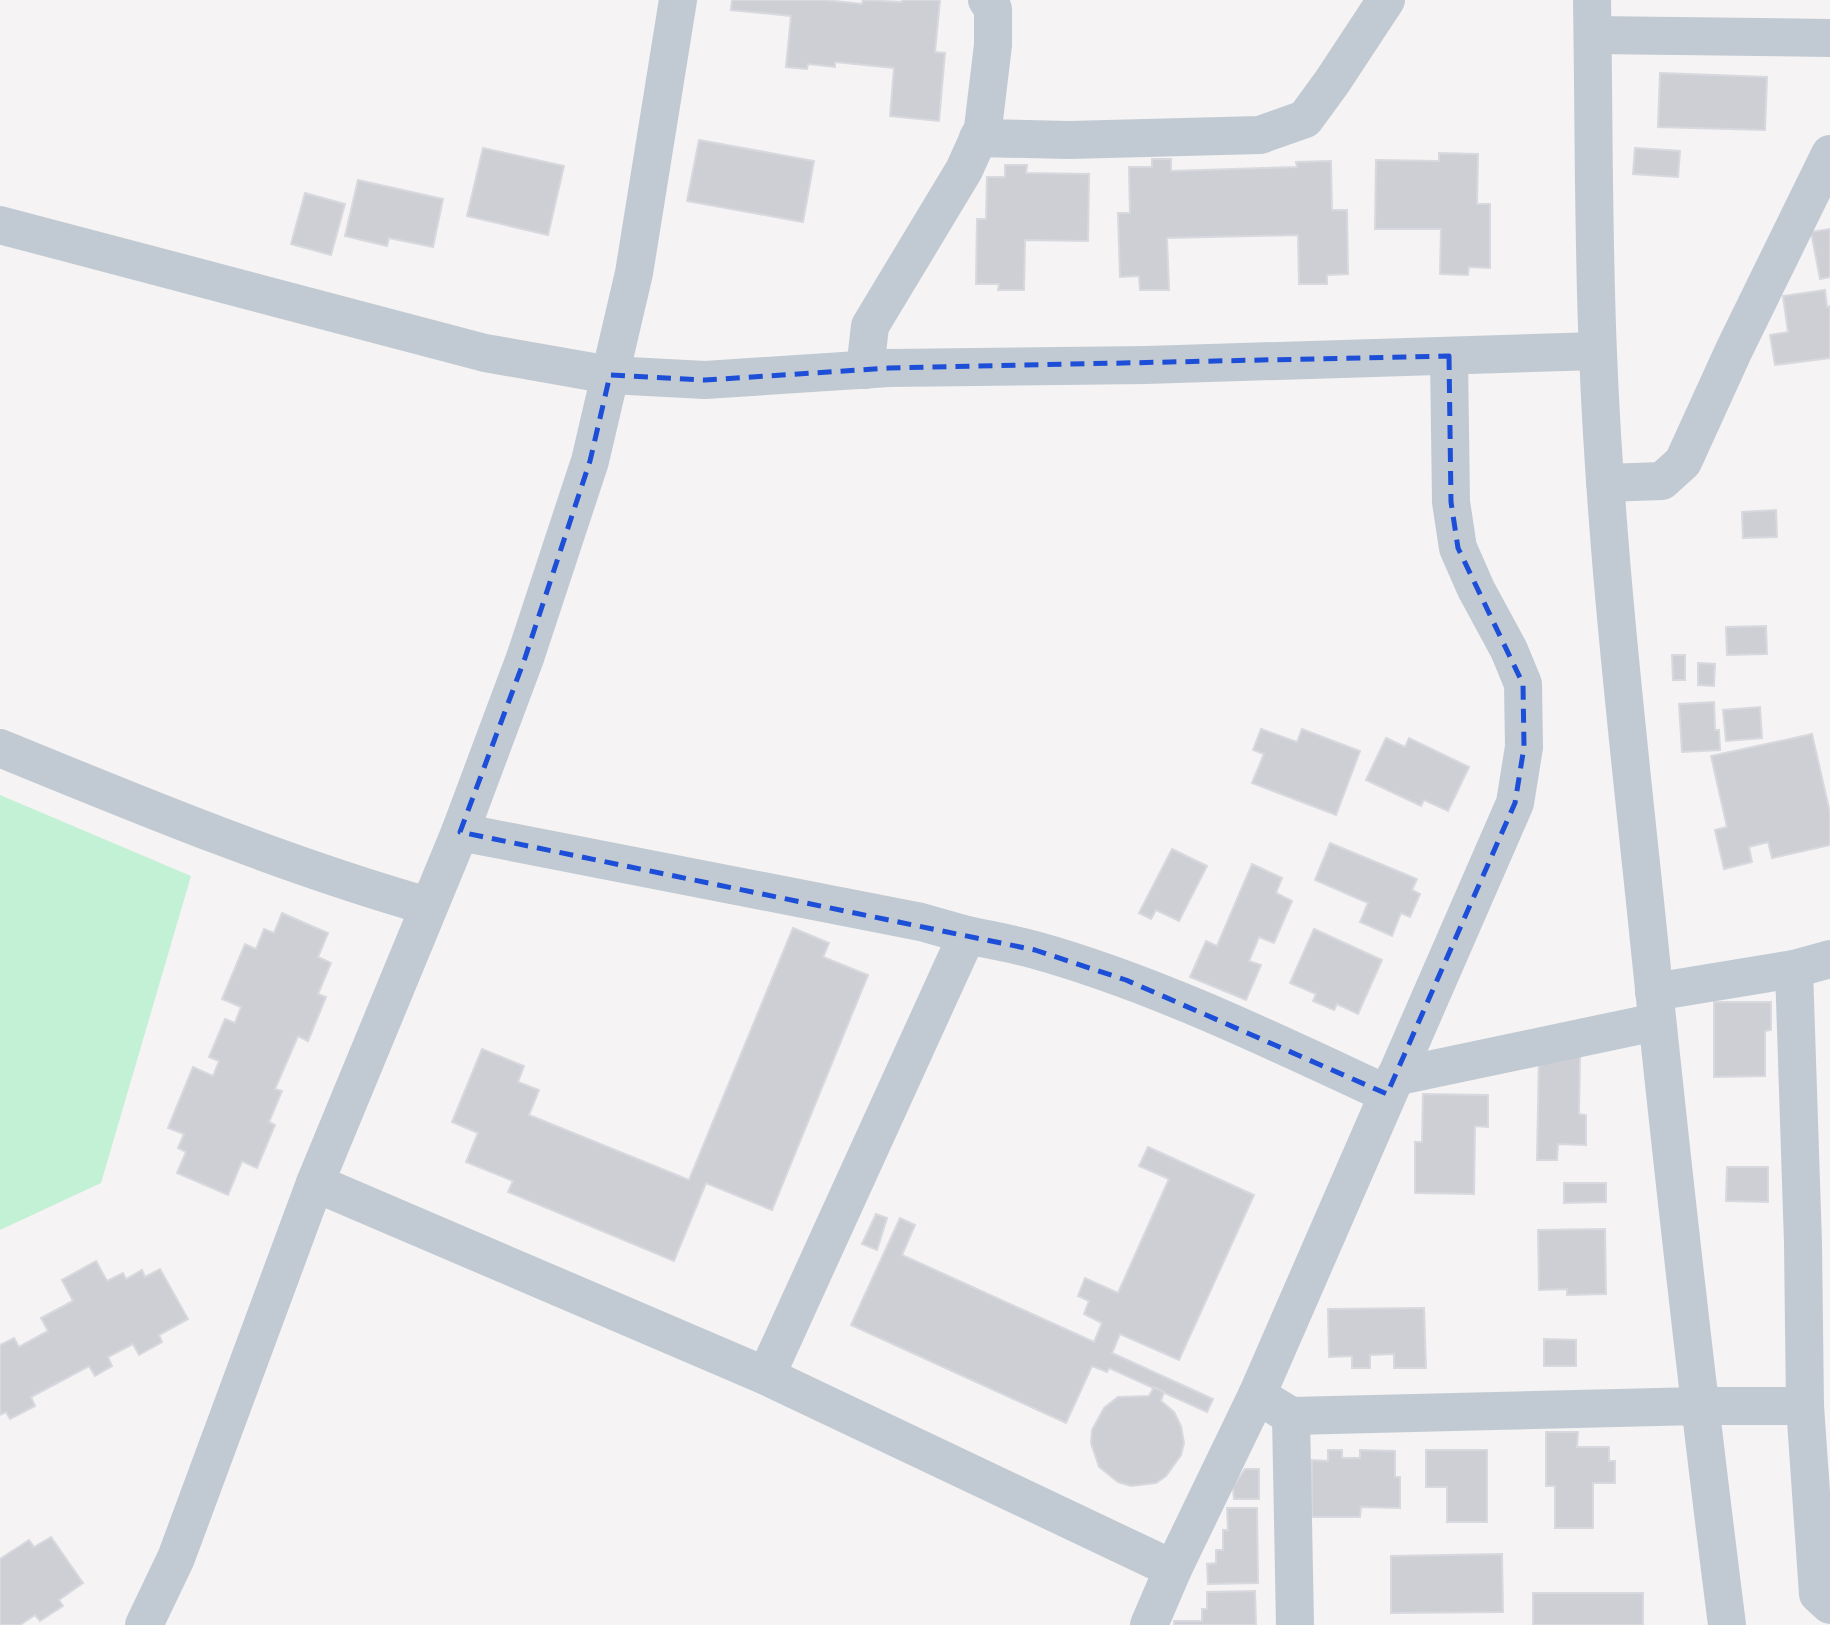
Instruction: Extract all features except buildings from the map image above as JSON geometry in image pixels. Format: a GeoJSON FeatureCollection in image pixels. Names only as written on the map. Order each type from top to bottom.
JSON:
{"type":"FeatureCollection","features":[{"type":"Feature","properties":{"kind":"street"},"geometry":{"type":"LineString","coordinates":[[144,1625],[176,1558],[315,1183],[460,832],[534,632],[590,461],[634,273],[678,0]]}},
{"type":"Feature","properties":{"kind":"street"},"geometry":{"type":"LineString","coordinates":[[865,370],[870,326],[964,170],[983,128],[993,45],[993,9],[987,0]]}},
{"type":"Feature","properties":{"kind":"street"},"geometry":{"type":"LineString","coordinates":[[978,138],[1069,140],[1260,135],[1305,119],[1386,0]]}},
{"type":"Feature","properties":{"kind":"street"},"geometry":{"type":"LineString","coordinates":[[1727,1625],[1699,1406],[1621,676],[1597,351],[1592,18],[1830,38]]}},
{"type":"Feature","properties":{"kind":"street"},"geometry":{"type":"LineString","coordinates":[[1605,483],[1662,481],[1683,462],[1740,338],[1830,155]]}},
{"type":"Feature","properties":{"kind":"street"},"geometry":{"type":"LineString","coordinates":[[0,225],[485,353],[610,375],[705,380],[865,370],[1146,365],[1597,351]]}},
{"type":"Feature","properties":{"kind":"street"},"geometry":{"type":"LineString","coordinates":[[1149,1625],[1257,1395],[1515,803],[1524,747],[1523,684],[1458,548],[1451,502],[1449,356]]}},
{"type":"Feature","properties":{"kind":"street"},"geometry":{"type":"LineString","coordinates":[[0,748],[118,796],[366,888],[428,906]]}},
{"type":"Feature","properties":{"kind":"street"},"geometry":{"type":"LineString","coordinates":[[460,832],[921,922],[1035,950],[1126,980],[1287,1048],[1391,1086],[1655,1007],[1812,964],[1803,1243],[1805,1406],[1818,1594],[1830,1605]]}},
{"type":"Feature","properties":{"kind":"street"},"geometry":{"type":"LineString","coordinates":[[766,1376],[967,935]]}},
{"type":"Feature","properties":{"kind":"street"},"geometry":{"type":"LineString","coordinates":[[315,1183],[766,1376],[1173,1569]]}},
{"type":"Feature","properties":{"kind":"street"},"geometry":{"type":"LineString","coordinates":[[1257,1395],[1291,1416],[1805,1406]]}},
{"type":"Feature","properties":{"kind":"street"},"geometry":{"type":"LineString","coordinates":[[1291,1416],[1296,1625]]}},
{"type":"Feature","properties":{"kind":"highlighted area"},"geometry":{"type":"Polygon","coordinates":[[[1449,356],[1451,502],[1458,548],[1523,684],[1524,747],[1515,803],[1387,1094],[1126,980],[1035,950],[460,832],[525,658],[590,461],[610,375],[705,380],[889,368],[1449,356]]]}},
{"type":"Feature","properties":{"kind":"green space"},"geometry":{"type":"Polygon","coordinates":[[[0,795],[191,876],[101,1183],[0,1230],[0,795]]]}}]}
